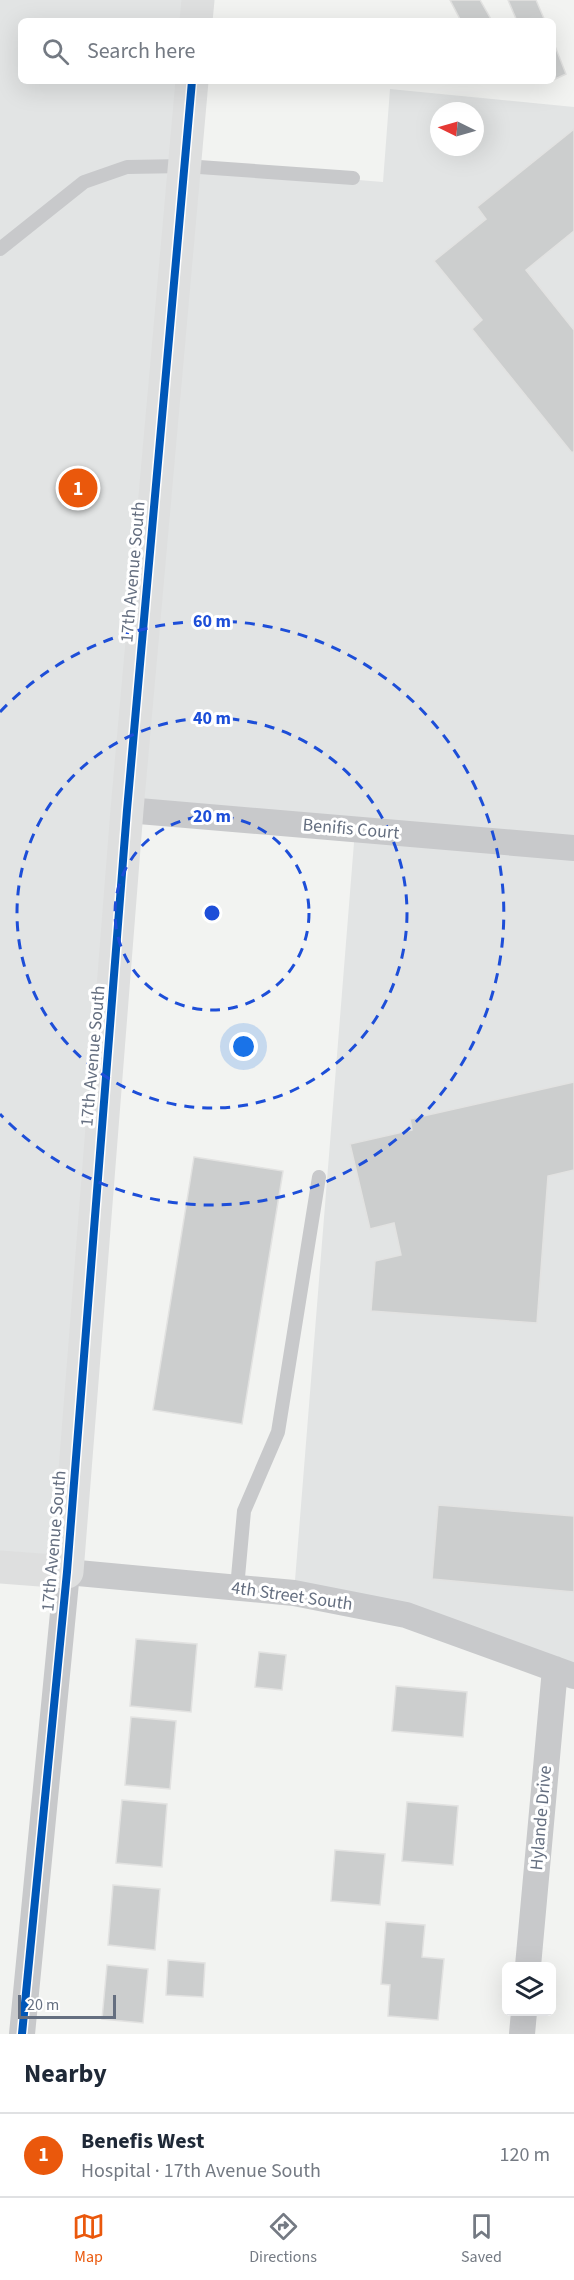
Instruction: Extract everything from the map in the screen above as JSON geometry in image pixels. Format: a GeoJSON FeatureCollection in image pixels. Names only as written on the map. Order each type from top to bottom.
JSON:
{"type":"FeatureCollection","features":[{"type":"Feature","properties":{"kind":"street"},"geometry":{"type":"LineString","coordinates":[[196,18],[198,0]]}},
{"type":"Feature","properties":{"kind":"street","name":"17th Avenue South"},"geometry":{"type":"LineString","coordinates":[[22,2034],[67,1572],[127,810],[192,84]]}},
{"type":"Feature","properties":{"kind":"street","name":"Benifis Court"},"geometry":{"type":"LineString","coordinates":[[127,810],[574,848]]}},
{"type":"Feature","properties":{"kind":"street","name":"4th Street South"},"geometry":{"type":"LineString","coordinates":[[0,1567],[294,1593],[406,1615],[565,1673]]}},
{"type":"Feature","properties":{"kind":"street","name":"Hylande Drive"},"geometry":{"type":"LineString","coordinates":[[529,1962],[565,1673]]}},
{"type":"Feature","properties":{"kind":"street"},"geometry":{"type":"LineString","coordinates":[[522,2034],[524,2016]]}},
{"type":"Feature","properties":{"kind":"lane"},"geometry":{"type":"LineString","coordinates":[[0,249],[84,182],[127,167],[185,166],[353,178]]}},
{"type":"Feature","properties":{"kind":"lane"},"geometry":{"type":"LineString","coordinates":[[237,1588],[244,1511],[278,1432],[318,1177]]}},
{"type":"Feature","properties":{"kind":"shaded area"},"geometry":{"type":"Polygon","coordinates":[[[0,0],[198,0],[196,18],[18,18],[18,84],[192,84],[185,166],[383,182],[390,89],[574,107],[574,1676],[294,1593],[355,830],[127,811],[67,1572],[0,1567],[0,0]]]}},
{"type":"Feature","properties":{"kind":"building"},"geometry":{"type":"Polygon","coordinates":[[[450,0],[480,0],[490,18],[459,18],[450,0]]]}},
{"type":"Feature","properties":{"kind":"building"},"geometry":{"type":"Polygon","coordinates":[[[508,0],[536,0],[544,18],[516,18],[508,0]]]}},
{"type":"Feature","properties":{"kind":"building"},"geometry":{"type":"Polygon","coordinates":[[[556,49],[566,74],[556,79],[556,49]]]}},
{"type":"Feature","properties":{"kind":"building"},"geometry":{"type":"Polygon","coordinates":[[[574,129],[574,231],[526,270],[574,330],[574,451],[572,453],[472,329],[482,320],[434,261],[486,219],[477,207],[574,129]]]}},
{"type":"Feature","properties":{"kind":"building"},"geometry":{"type":"Polygon","coordinates":[[[574,1082],[574,1170],[548,1176],[537,1323],[371,1311],[375,1261],[401,1255],[394,1223],[370,1229],[350,1144],[412,1130],[410,1119],[574,1082]]]}},
{"type":"Feature","properties":{"kind":"building"},"geometry":{"type":"Polygon","coordinates":[[[194,1157],[283,1171],[242,1424],[153,1410],[194,1157]]]}},
{"type":"Feature","properties":{"kind":"building"},"geometry":{"type":"Polygon","coordinates":[[[438,1505],[574,1516],[574,1592],[432,1579],[438,1505]]]}},
{"type":"Feature","properties":{"kind":"building"},"geometry":{"type":"Polygon","coordinates":[[[136,1639],[197,1644],[191,1712],[130,1706],[136,1639]]]}},
{"type":"Feature","properties":{"kind":"building"},"geometry":{"type":"Polygon","coordinates":[[[259,1652],[286,1655],[282,1690],[255,1687],[259,1652]]]}},
{"type":"Feature","properties":{"kind":"building"},"geometry":{"type":"Polygon","coordinates":[[[396,1686],[467,1692],[463,1737],[392,1731],[396,1686]]]}},
{"type":"Feature","properties":{"kind":"building"},"geometry":{"type":"Polygon","coordinates":[[[131,1717],[176,1721],[170,1789],[125,1785],[131,1717]]]}},
{"type":"Feature","properties":{"kind":"building"},"geometry":{"type":"Polygon","coordinates":[[[122,1800],[167,1804],[162,1867],[116,1863],[122,1800]]]}},
{"type":"Feature","properties":{"kind":"building"},"geometry":{"type":"Polygon","coordinates":[[[407,1802],[458,1806],[453,1865],[402,1861],[407,1802]]]}},
{"type":"Feature","properties":{"kind":"building"},"geometry":{"type":"Polygon","coordinates":[[[335,1850],[385,1854],[380,1905],[331,1901],[335,1850]]]}},
{"type":"Feature","properties":{"kind":"building"},"geometry":{"type":"Polygon","coordinates":[[[113,1885],[160,1889],[155,1950],[108,1945],[113,1885]]]}},
{"type":"Feature","properties":{"kind":"building"},"geometry":{"type":"Polygon","coordinates":[[[386,1922],[425,1925],[422,1957],[444,1959],[438,2020],[388,2016],[390,1985],[381,1984],[386,1922]]]}},
{"type":"Feature","properties":{"kind":"building"},"geometry":{"type":"Polygon","coordinates":[[[168,1960],[205,1963],[203,1997],[166,1995],[168,1960]]]}},
{"type":"Feature","properties":{"kind":"building"},"geometry":{"type":"Polygon","coordinates":[[[107,1965],[148,1969],[143,2023],[102,2019],[107,1965]]]}},
{"type":"Feature","properties":{"kind":"cycle path"},"geometry":{"type":"LineString","coordinates":[[22,2034],[67,1572],[127,810],[192,84]]}},
{"type":"Feature","properties":{"kind":"place","name":"Benefis West"},"geometry":{"type":"Point","coordinates":[78,488]}}]}
